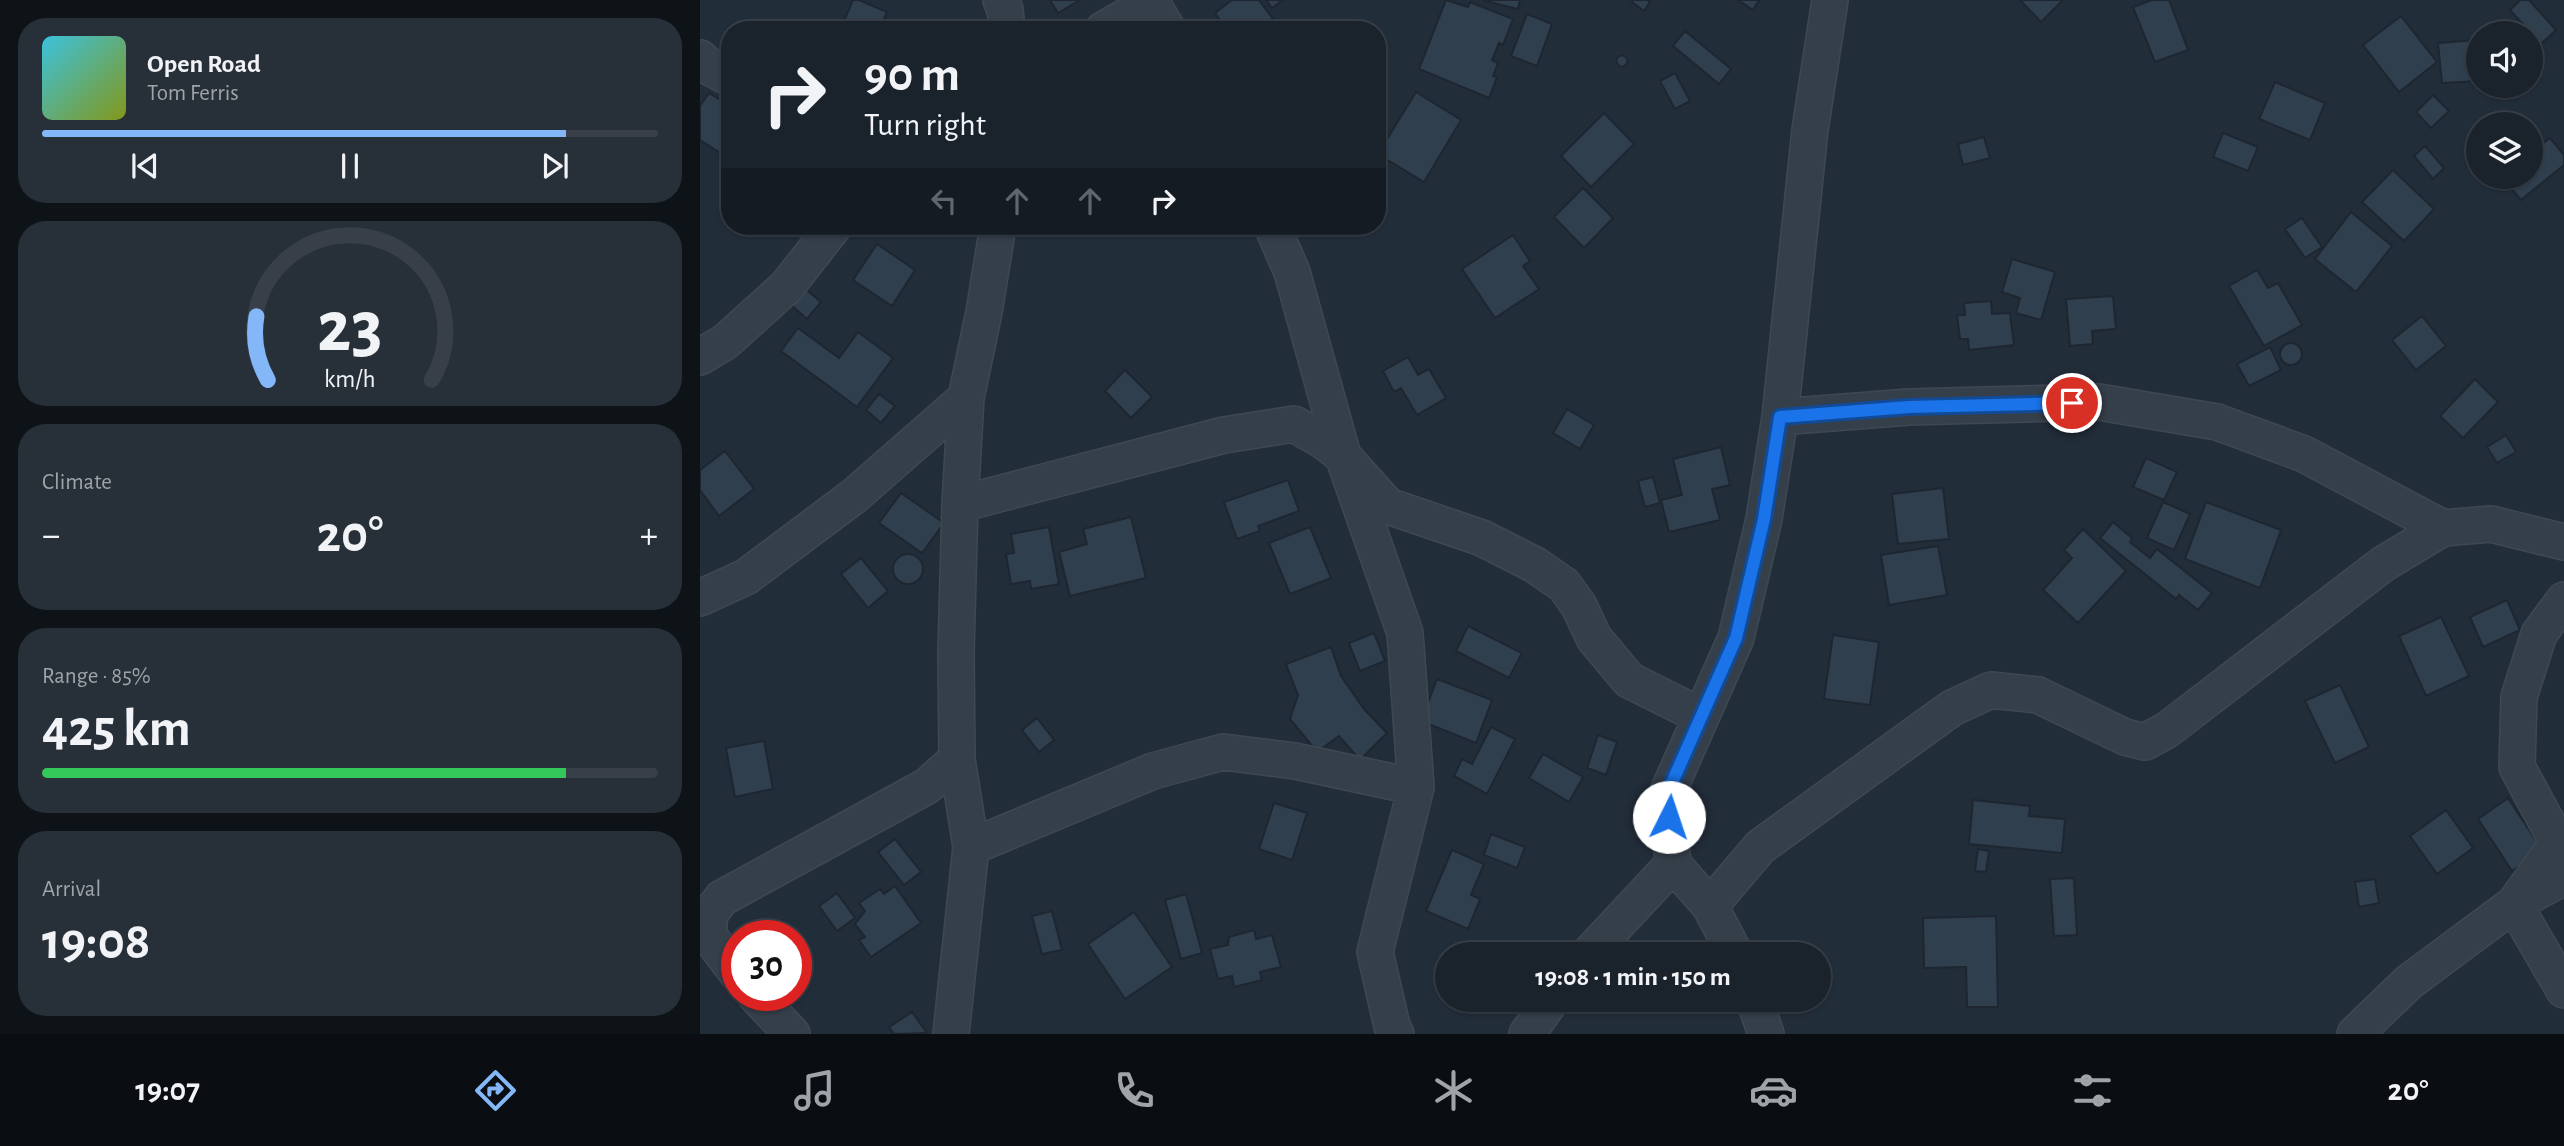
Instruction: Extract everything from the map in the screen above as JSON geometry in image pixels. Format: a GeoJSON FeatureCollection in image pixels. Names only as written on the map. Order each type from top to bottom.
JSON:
{"type":"FeatureCollection","features":[{"type":"Feature","properties":{"kind":"street"},"geometry":{"type":"LineString","coordinates":[[1001,0],[1006,21]]}},
{"type":"Feature","properties":{"kind":"street"},"geometry":{"type":"LineString","coordinates":[[1729,942],[1710,906],[1673,864],[1667,794],[1736,638],[1764,519],[1780,417],[1810,131],[1830,0]]}},
{"type":"Feature","properties":{"kind":"street"},"geometry":{"type":"LineString","coordinates":[[1128,21],[1156,11]]}},
{"type":"Feature","properties":{"kind":"street"},"geometry":{"type":"LineString","coordinates":[[700,58],[721,73]]}},
{"type":"Feature","properties":{"kind":"street"},"geometry":{"type":"LineString","coordinates":[[700,357],[725,342],[787,286],[827,235]]}},
{"type":"Feature","properties":{"kind":"street"},"geometry":{"type":"LineString","coordinates":[[951,1034],[971,847],[957,758],[956,651],[966,398],[997,235]]}},
{"type":"Feature","properties":{"kind":"street"},"geometry":{"type":"LineString","coordinates":[[1276,235],[1292,272],[1343,456],[1405,633],[1416,788],[1375,953],[1396,1034]]}},
{"type":"Feature","properties":{"kind":"street"},"geometry":{"type":"LineString","coordinates":[[700,598],[746,577],[854,496],[966,398]]}},
{"type":"Feature","properties":{"kind":"street"},"geometry":{"type":"LineString","coordinates":[[1780,417],[1909,407],[2099,402],[2217,422],[2304,454],[2443,528]]}},
{"type":"Feature","properties":{"kind":"street"},"geometry":{"type":"LineString","coordinates":[[960,504],[1224,435],[1294,424],[1343,456],[1388,506],[1482,538],[1535,565],[1564,585],[1594,638],[1629,680],[1701,716]]}},
{"type":"Feature","properties":{"kind":"street"},"geometry":{"type":"LineString","coordinates":[[1710,906],[1760,847],[1952,708],[1991,690],[2038,695],[2125,737],[2145,741],[2167,730],[2383,564],[2443,528],[2491,524],[2564,542]]}},
{"type":"Feature","properties":{"kind":"street"},"geometry":{"type":"LineString","coordinates":[[2514,904],[2558,843],[2517,767],[2519,697],[2539,634],[2564,600]]}},
{"type":"Feature","properties":{"kind":"street"},"geometry":{"type":"LineString","coordinates":[[971,847],[1153,771],[1223,752],[1295,761],[1416,788]]}},
{"type":"Feature","properties":{"kind":"street"},"geometry":{"type":"LineString","coordinates":[[721,952],[709,936],[709,915],[722,898],[927,786],[957,758]]}},
{"type":"Feature","properties":{"kind":"street"},"geometry":{"type":"LineString","coordinates":[[1600,942],[1673,864]]}},
{"type":"Feature","properties":{"kind":"street"},"geometry":{"type":"LineString","coordinates":[[2355,1034],[2409,982],[2514,904],[2564,877]]}},
{"type":"Feature","properties":{"kind":"street"},"geometry":{"type":"LineString","coordinates":[[2514,904],[2564,990]]}},
{"type":"Feature","properties":{"kind":"street"},"geometry":{"type":"LineString","coordinates":[[770,1011],[792,1034]]}},
{"type":"Feature","properties":{"kind":"street"},"geometry":{"type":"LineString","coordinates":[[1527,1034],[1543,1012]]}},
{"type":"Feature","properties":{"kind":"street"},"geometry":{"type":"LineString","coordinates":[[1758,1012],[1766,1034]]}},
{"type":"Feature","properties":{"kind":"building"},"geometry":{"type":"Polygon","coordinates":[[[853,0],[887,12],[883,21],[844,21],[853,0]]]}},
{"type":"Feature","properties":{"kind":"building"},"geometry":{"type":"Polygon","coordinates":[[[1050,0],[1080,0],[1058,13],[1050,0]]]}},
{"type":"Feature","properties":{"kind":"building"},"geometry":{"type":"Polygon","coordinates":[[[1232,0],[1259,0],[1274,21],[1221,21],[1215,13],[1232,0]]]}},
{"type":"Feature","properties":{"kind":"building"},"geometry":{"type":"Polygon","coordinates":[[[1266,0],[1283,0],[1272,8],[1266,0]]]}},
{"type":"Feature","properties":{"kind":"building"},"geometry":{"type":"Polygon","coordinates":[[[1446,0],[1468,7],[1470,2],[1513,19],[1503,45],[1499,43],[1492,60],[1498,63],[1493,76],[1497,77],[1489,98],[1419,69],[1446,0]]]}},
{"type":"Feature","properties":{"kind":"building"},"geometry":{"type":"Polygon","coordinates":[[[1482,0],[1520,0],[1518,9],[1482,0]]]}},
{"type":"Feature","properties":{"kind":"building"},"geometry":{"type":"Polygon","coordinates":[[[1738,0],[1759,0],[1753,10],[1738,0]]]}},
{"type":"Feature","properties":{"kind":"building"},"geometry":{"type":"Polygon","coordinates":[[[2020,0],[2063,0],[2041,22],[2020,0]]]}},
{"type":"Feature","properties":{"kind":"building"},"geometry":{"type":"Polygon","coordinates":[[[2152,0],[2169,0],[2188,50],[2155,62],[2133,7],[2152,0]]]}},
{"type":"Feature","properties":{"kind":"building"},"geometry":{"type":"Polygon","coordinates":[[[2520,0],[2529,0],[2556,30],[2543,42],[2543,21],[2520,21],[2510,10],[2520,0]]]}},
{"type":"Feature","properties":{"kind":"building"},"geometry":{"type":"Polygon","coordinates":[[[1632,2],[1650,2],[1644,11],[1632,2]]]}},
{"type":"Feature","properties":{"kind":"building"},"geometry":{"type":"Polygon","coordinates":[[[1527,14],[1552,24],[1537,66],[1511,56],[1527,14]]]}},
{"type":"Feature","properties":{"kind":"building"},"geometry":{"type":"Polygon","coordinates":[[[2401,16],[2437,62],[2399,92],[2363,45],[2401,16]]]}},
{"type":"Feature","properties":{"kind":"building"},"geometry":{"type":"Polygon","coordinates":[[[1685,31],[1731,69],[1719,84],[1673,46],[1685,31]]]}},
{"type":"Feature","properties":{"kind":"building"},"geometry":{"type":"Polygon","coordinates":[[[2466,41],[2466,82],[2442,83],[2438,43],[2466,41]]]}},
{"type":"Feature","properties":{"kind":"building"},"geometry":{"type":"Polygon","coordinates":[[[1622,56],[1626,57],[1626,65],[1622,66],[1618,65],[1617,61],[1618,57],[1622,56]]]}},
{"type":"Feature","properties":{"kind":"building"},"geometry":{"type":"Polygon","coordinates":[[[1675,73],[1690,101],[1675,109],[1660,81],[1675,73]]]}},
{"type":"Feature","properties":{"kind":"building"},"geometry":{"type":"Polygon","coordinates":[[[2275,82],[2325,103],[2310,140],[2259,119],[2275,82]]]}},
{"type":"Feature","properties":{"kind":"building"},"geometry":{"type":"Polygon","coordinates":[[[1416,92],[1461,120],[1424,182],[1386,159],[1386,141],[1416,92]]]}},
{"type":"Feature","properties":{"kind":"building"},"geometry":{"type":"Polygon","coordinates":[[[709,93],[721,100],[719,152],[700,140],[700,106],[709,93]]]}},
{"type":"Feature","properties":{"kind":"building"},"geometry":{"type":"Polygon","coordinates":[[[2433,95],[2449,111],[2431,128],[2416,112],[2433,95]]]}},
{"type":"Feature","properties":{"kind":"building"},"geometry":{"type":"Polygon","coordinates":[[[1604,113],[1634,144],[1591,187],[1561,156],[1604,113]]]}},
{"type":"Feature","properties":{"kind":"building"},"geometry":{"type":"Polygon","coordinates":[[[2223,133],[2258,147],[2248,171],[2213,157],[2223,133]]]}},
{"type":"Feature","properties":{"kind":"building"},"geometry":{"type":"Polygon","coordinates":[[[1984,137],[1990,158],[1963,165],[1958,144],[1984,137]]]}},
{"type":"Feature","properties":{"kind":"building"},"geometry":{"type":"Polygon","coordinates":[[[2550,138],[2564,155],[2564,165],[2543,182],[2543,143],[2550,138]]]}},
{"type":"Feature","properties":{"kind":"building"},"geometry":{"type":"Polygon","coordinates":[[[2425,146],[2444,168],[2433,179],[2414,156],[2425,146]]]}},
{"type":"Feature","properties":{"kind":"building"},"geometry":{"type":"Polygon","coordinates":[[[2393,170],[2434,209],[2404,241],[2362,202],[2393,170]]]}},
{"type":"Feature","properties":{"kind":"building"},"geometry":{"type":"Polygon","coordinates":[[[1583,188],[1613,218],[1584,248],[1554,217],[1583,188]]]}},
{"type":"Feature","properties":{"kind":"building"},"geometry":{"type":"Polygon","coordinates":[[[2512,189],[2535,189],[2521,200],[2512,189]]]}},
{"type":"Feature","properties":{"kind":"building"},"geometry":{"type":"Polygon","coordinates":[[[2351,212],[2392,246],[2356,292],[2315,259],[2351,212]]]}},
{"type":"Feature","properties":{"kind":"building"},"geometry":{"type":"Polygon","coordinates":[[[2302,218],[2322,247],[2305,258],[2285,229],[2302,218]]]}},
{"type":"Feature","properties":{"kind":"building"},"geometry":{"type":"Polygon","coordinates":[[[1513,235],[1530,261],[1523,266],[1539,289],[1495,318],[1462,269],[1513,235]]]}},
{"type":"Feature","properties":{"kind":"building"},"geometry":{"type":"Polygon","coordinates":[[[877,244],[915,270],[892,306],[853,280],[877,244]]]}},
{"type":"Feature","properties":{"kind":"building"},"geometry":{"type":"Polygon","coordinates":[[[2012,259],[2055,272],[2041,320],[2016,313],[2020,298],[2002,292],[2012,259]]]}},
{"type":"Feature","properties":{"kind":"building"},"geometry":{"type":"Polygon","coordinates":[[[2257,270],[2268,288],[2278,283],[2302,325],[2264,346],[2229,286],[2257,270]]]}},
{"type":"Feature","properties":{"kind":"building"},"geometry":{"type":"Polygon","coordinates":[[[803,287],[821,302],[807,319],[789,303],[803,287]]]}},
{"type":"Feature","properties":{"kind":"building"},"geometry":{"type":"Polygon","coordinates":[[[2113,296],[2116,329],[2092,331],[2093,344],[2070,346],[2066,299],[2113,296]]]}},
{"type":"Feature","properties":{"kind":"building"},"geometry":{"type":"Polygon","coordinates":[[[1991,301],[1992,314],[2010,313],[2014,345],[1969,350],[1968,339],[1960,339],[1957,315],[1965,315],[1964,303],[1991,301]]]}},
{"type":"Feature","properties":{"kind":"building"},"geometry":{"type":"Polygon","coordinates":[[[2422,316],[2446,346],[2416,370],[2392,340],[2422,316]]]}},
{"type":"Feature","properties":{"kind":"building"},"geometry":{"type":"Polygon","coordinates":[[[798,328],[839,358],[858,332],[893,358],[857,407],[781,351],[798,328]]]}},
{"type":"Feature","properties":{"kind":"building"},"geometry":{"type":"Polygon","coordinates":[[[2291,343],[2299,346],[2302,354],[2299,362],[2291,365],[2283,362],[2280,354],[2283,346],[2291,343]]]}},
{"type":"Feature","properties":{"kind":"building"},"geometry":{"type":"Polygon","coordinates":[[[2270,347],[2281,370],[2249,386],[2237,364],[2270,347]]]}},
{"type":"Feature","properties":{"kind":"building"},"geometry":{"type":"Polygon","coordinates":[[[1408,357],[1418,375],[1429,369],[1446,398],[1417,415],[1401,388],[1394,392],[1383,371],[1408,357]]]}},
{"type":"Feature","properties":{"kind":"building"},"geometry":{"type":"Polygon","coordinates":[[[1125,370],[1152,397],[1131,418],[1105,391],[1125,370]]]}},
{"type":"Feature","properties":{"kind":"building"},"geometry":{"type":"Polygon","coordinates":[[[2475,379],[2498,402],[2463,438],[2440,416],[2475,379]]]}},
{"type":"Feature","properties":{"kind":"building"},"geometry":{"type":"Polygon","coordinates":[[[879,394],[895,406],[881,423],[866,410],[879,394]]]}},
{"type":"Feature","properties":{"kind":"building"},"geometry":{"type":"Polygon","coordinates":[[[1567,409],[1594,425],[1580,449],[1553,433],[1567,409]]]}},
{"type":"Feature","properties":{"kind":"building"},"geometry":{"type":"Polygon","coordinates":[[[2506,435],[2516,452],[2497,463],[2487,447],[2506,435]]]}},
{"type":"Feature","properties":{"kind":"building"},"geometry":{"type":"Polygon","coordinates":[[[1721,447],[1730,485],[1712,489],[1720,520],[1669,532],[1661,500],[1682,495],[1673,459],[1721,447]]]}},
{"type":"Feature","properties":{"kind":"building"},"geometry":{"type":"Polygon","coordinates":[[[725,451],[754,489],[719,516],[700,490],[700,470],[725,451]]]}},
{"type":"Feature","properties":{"kind":"building"},"geometry":{"type":"Polygon","coordinates":[[[2146,458],[2177,472],[2164,500],[2133,487],[2146,458]]]}},
{"type":"Feature","properties":{"kind":"building"},"geometry":{"type":"Polygon","coordinates":[[[1653,477],[1660,503],[1645,507],[1638,481],[1653,477]]]}},
{"type":"Feature","properties":{"kind":"building"},"geometry":{"type":"Polygon","coordinates":[[[1288,480],[1299,511],[1258,526],[1260,531],[1237,539],[1224,502],[1288,480]]]}},
{"type":"Feature","properties":{"kind":"building"},"geometry":{"type":"Polygon","coordinates":[[[1943,488],[1949,539],[1898,544],[1892,494],[1943,488]]]}},
{"type":"Feature","properties":{"kind":"building"},"geometry":{"type":"Polygon","coordinates":[[[901,493],[944,523],[922,553],[879,523],[901,493]]]}},
{"type":"Feature","properties":{"kind":"building"},"geometry":{"type":"Polygon","coordinates":[[[2163,502],[2190,514],[2174,550],[2147,538],[2163,502]]]}},
{"type":"Feature","properties":{"kind":"building"},"geometry":{"type":"Polygon","coordinates":[[[2206,502],[2281,530],[2260,588],[2185,559],[2206,502]]]}},
{"type":"Feature","properties":{"kind":"building"},"geometry":{"type":"Polygon","coordinates":[[[1131,517],[1146,578],[1070,596],[1059,552],[1087,544],[1083,529],[1131,517]]]}},
{"type":"Feature","properties":{"kind":"building"},"geometry":{"type":"Polygon","coordinates":[[[2113,522],[2132,538],[2130,542],[2150,558],[2157,549],[2212,593],[2198,610],[2179,595],[2176,599],[2100,538],[2113,522]]]}},
{"type":"Feature","properties":{"kind":"building"},"geometry":{"type":"Polygon","coordinates":[[[1049,527],[1059,584],[1031,589],[1030,581],[1011,584],[1006,554],[1014,553],[1011,534],[1049,527]]]}},
{"type":"Feature","properties":{"kind":"building"},"geometry":{"type":"Polygon","coordinates":[[[1310,527],[1331,578],[1290,594],[1269,543],[1310,527]]]}},
{"type":"Feature","properties":{"kind":"building"},"geometry":{"type":"Polygon","coordinates":[[[2083,529],[2126,571],[2078,623],[2043,590],[2072,558],[2064,550],[2083,529]]]}},
{"type":"Feature","properties":{"kind":"building"},"geometry":{"type":"Polygon","coordinates":[[[1938,546],[1947,595],[1889,605],[1881,555],[1938,546]]]}},
{"type":"Feature","properties":{"kind":"building"},"geometry":{"type":"Polygon","coordinates":[[[908,554],[918,559],[923,569],[918,579],[908,584],[898,579],[893,569],[898,559],[908,554]]]}},
{"type":"Feature","properties":{"kind":"building"},"geometry":{"type":"Polygon","coordinates":[[[861,558],[888,591],[868,608],[841,574],[861,558]]]}},
{"type":"Feature","properties":{"kind":"building"},"geometry":{"type":"Polygon","coordinates":[[[2507,600],[2520,630],[2483,647],[2470,617],[2507,600]]]}},
{"type":"Feature","properties":{"kind":"building"},"geometry":{"type":"Polygon","coordinates":[[[2441,617],[2469,676],[2426,696],[2399,636],[2441,617]]]}},
{"type":"Feature","properties":{"kind":"building"},"geometry":{"type":"Polygon","coordinates":[[[1468,626],[1522,653],[1509,678],[1456,651],[1468,626]]]}},
{"type":"Feature","properties":{"kind":"building"},"geometry":{"type":"Polygon","coordinates":[[[1374,633],[1385,661],[1360,671],[1349,643],[1374,633]]]}},
{"type":"Feature","properties":{"kind":"building"},"geometry":{"type":"Polygon","coordinates":[[[1833,635],[1879,642],[1870,705],[1824,699],[1833,635]]]}},
{"type":"Feature","properties":{"kind":"building"},"geometry":{"type":"Polygon","coordinates":[[[1331,647],[1341,676],[1364,709],[1387,733],[1360,760],[1339,736],[1317,752],[1290,719],[1298,695],[1286,664],[1331,647]]]}},
{"type":"Feature","properties":{"kind":"building"},"geometry":{"type":"Polygon","coordinates":[[[1437,679],[1492,700],[1476,743],[1421,721],[1437,679]]]}},
{"type":"Feature","properties":{"kind":"building"},"geometry":{"type":"Polygon","coordinates":[[[2340,685],[2369,747],[2335,763],[2305,701],[2340,685]]]}},
{"type":"Feature","properties":{"kind":"building"},"geometry":{"type":"Polygon","coordinates":[[[1037,718],[1054,740],[1039,752],[1022,730],[1037,718]]]}},
{"type":"Feature","properties":{"kind":"building"},"geometry":{"type":"Polygon","coordinates":[[[1491,727],[1515,739],[1487,794],[1454,776],[1462,759],[1472,764],[1491,727]]]}},
{"type":"Feature","properties":{"kind":"building"},"geometry":{"type":"Polygon","coordinates":[[[1598,735],[1617,742],[1606,775],[1587,768],[1598,735]]]}},
{"type":"Feature","properties":{"kind":"building"},"geometry":{"type":"Polygon","coordinates":[[[764,741],[773,789],[735,797],[726,748],[764,741]]]}},
{"type":"Feature","properties":{"kind":"building"},"geometry":{"type":"Polygon","coordinates":[[[1543,754],[1583,777],[1569,802],[1529,778],[1543,754]]]}},
{"type":"Feature","properties":{"kind":"building"},"geometry":{"type":"Polygon","coordinates":[[[2508,798],[2543,851],[2512,871],[2478,819],[2508,798]]]}},
{"type":"Feature","properties":{"kind":"building"},"geometry":{"type":"Polygon","coordinates":[[[1973,800],[2030,806],[2029,816],[2065,819],[2062,853],[1969,844],[1973,800]]]}},
{"type":"Feature","properties":{"kind":"building"},"geometry":{"type":"Polygon","coordinates":[[[1274,803],[1307,813],[1292,860],[1259,849],[1274,803]]]}},
{"type":"Feature","properties":{"kind":"building"},"geometry":{"type":"Polygon","coordinates":[[[2446,810],[2473,848],[2437,874],[2410,836],[2446,810]]]}},
{"type":"Feature","properties":{"kind":"building"},"geometry":{"type":"Polygon","coordinates":[[[1491,834],[1525,847],[1517,868],[1484,855],[1491,834]]]}},
{"type":"Feature","properties":{"kind":"building"},"geometry":{"type":"Polygon","coordinates":[[[895,839],[921,872],[904,885],[878,852],[895,839]]]}},
{"type":"Feature","properties":{"kind":"building"},"geometry":{"type":"Polygon","coordinates":[[[1978,849],[1989,851],[1986,872],[1975,871],[1978,849]]]}},
{"type":"Feature","properties":{"kind":"building"},"geometry":{"type":"Polygon","coordinates":[[[1452,850],[1484,864],[1471,895],[1480,899],[1468,929],[1426,911],[1452,850]]]}},
{"type":"Feature","properties":{"kind":"building"},"geometry":{"type":"Polygon","coordinates":[[[2074,878],[2077,935],[2054,936],[2050,879],[2074,878]]]}},
{"type":"Feature","properties":{"kind":"building"},"geometry":{"type":"Polygon","coordinates":[[[2375,879],[2379,903],[2359,907],[2355,882],[2375,879]]]}},
{"type":"Feature","properties":{"kind":"building"},"geometry":{"type":"Polygon","coordinates":[[[895,886],[921,923],[871,957],[859,940],[865,937],[855,924],[865,911],[859,903],[880,889],[884,894],[895,886]]]}},
{"type":"Feature","properties":{"kind":"building"},"geometry":{"type":"Polygon","coordinates":[[[837,893],[855,918],[837,931],[819,906],[837,893]]]}},
{"type":"Feature","properties":{"kind":"building"},"geometry":{"type":"Polygon","coordinates":[[[1186,894],[1202,953],[1181,959],[1165,900],[1186,894]]]}},
{"type":"Feature","properties":{"kind":"building"},"geometry":{"type":"Polygon","coordinates":[[[1052,911],[1062,950],[1042,954],[1032,916],[1052,911]]]}},
{"type":"Feature","properties":{"kind":"building"},"geometry":{"type":"Polygon","coordinates":[[[1134,912],[1172,967],[1125,999],[1088,944],[1134,912]]]}},
{"type":"Feature","properties":{"kind":"building"},"geometry":{"type":"Polygon","coordinates":[[[1996,916],[1998,1007],[1967,1007],[1966,967],[1924,968],[1923,918],[1996,916]]]}},
{"type":"Feature","properties":{"kind":"building"},"geometry":{"type":"Polygon","coordinates":[[[1254,930],[1256,939],[1272,935],[1281,967],[1260,972],[1262,980],[1234,987],[1232,976],[1218,979],[1210,949],[1228,945],[1229,937],[1254,930]]]}},
{"type":"Feature","properties":{"kind":"building"},"geometry":{"type":"Polygon","coordinates":[[[912,1012],[927,1033],[894,1034],[889,1027],[912,1012]]]}},
{"type":"Feature","properties":{"kind":"route"},"geometry":{"type":"LineString","coordinates":[[1669,817],[1667,794],[1736,638],[1764,519],[1780,417],[1909,407],[2072,403]]}}]}
